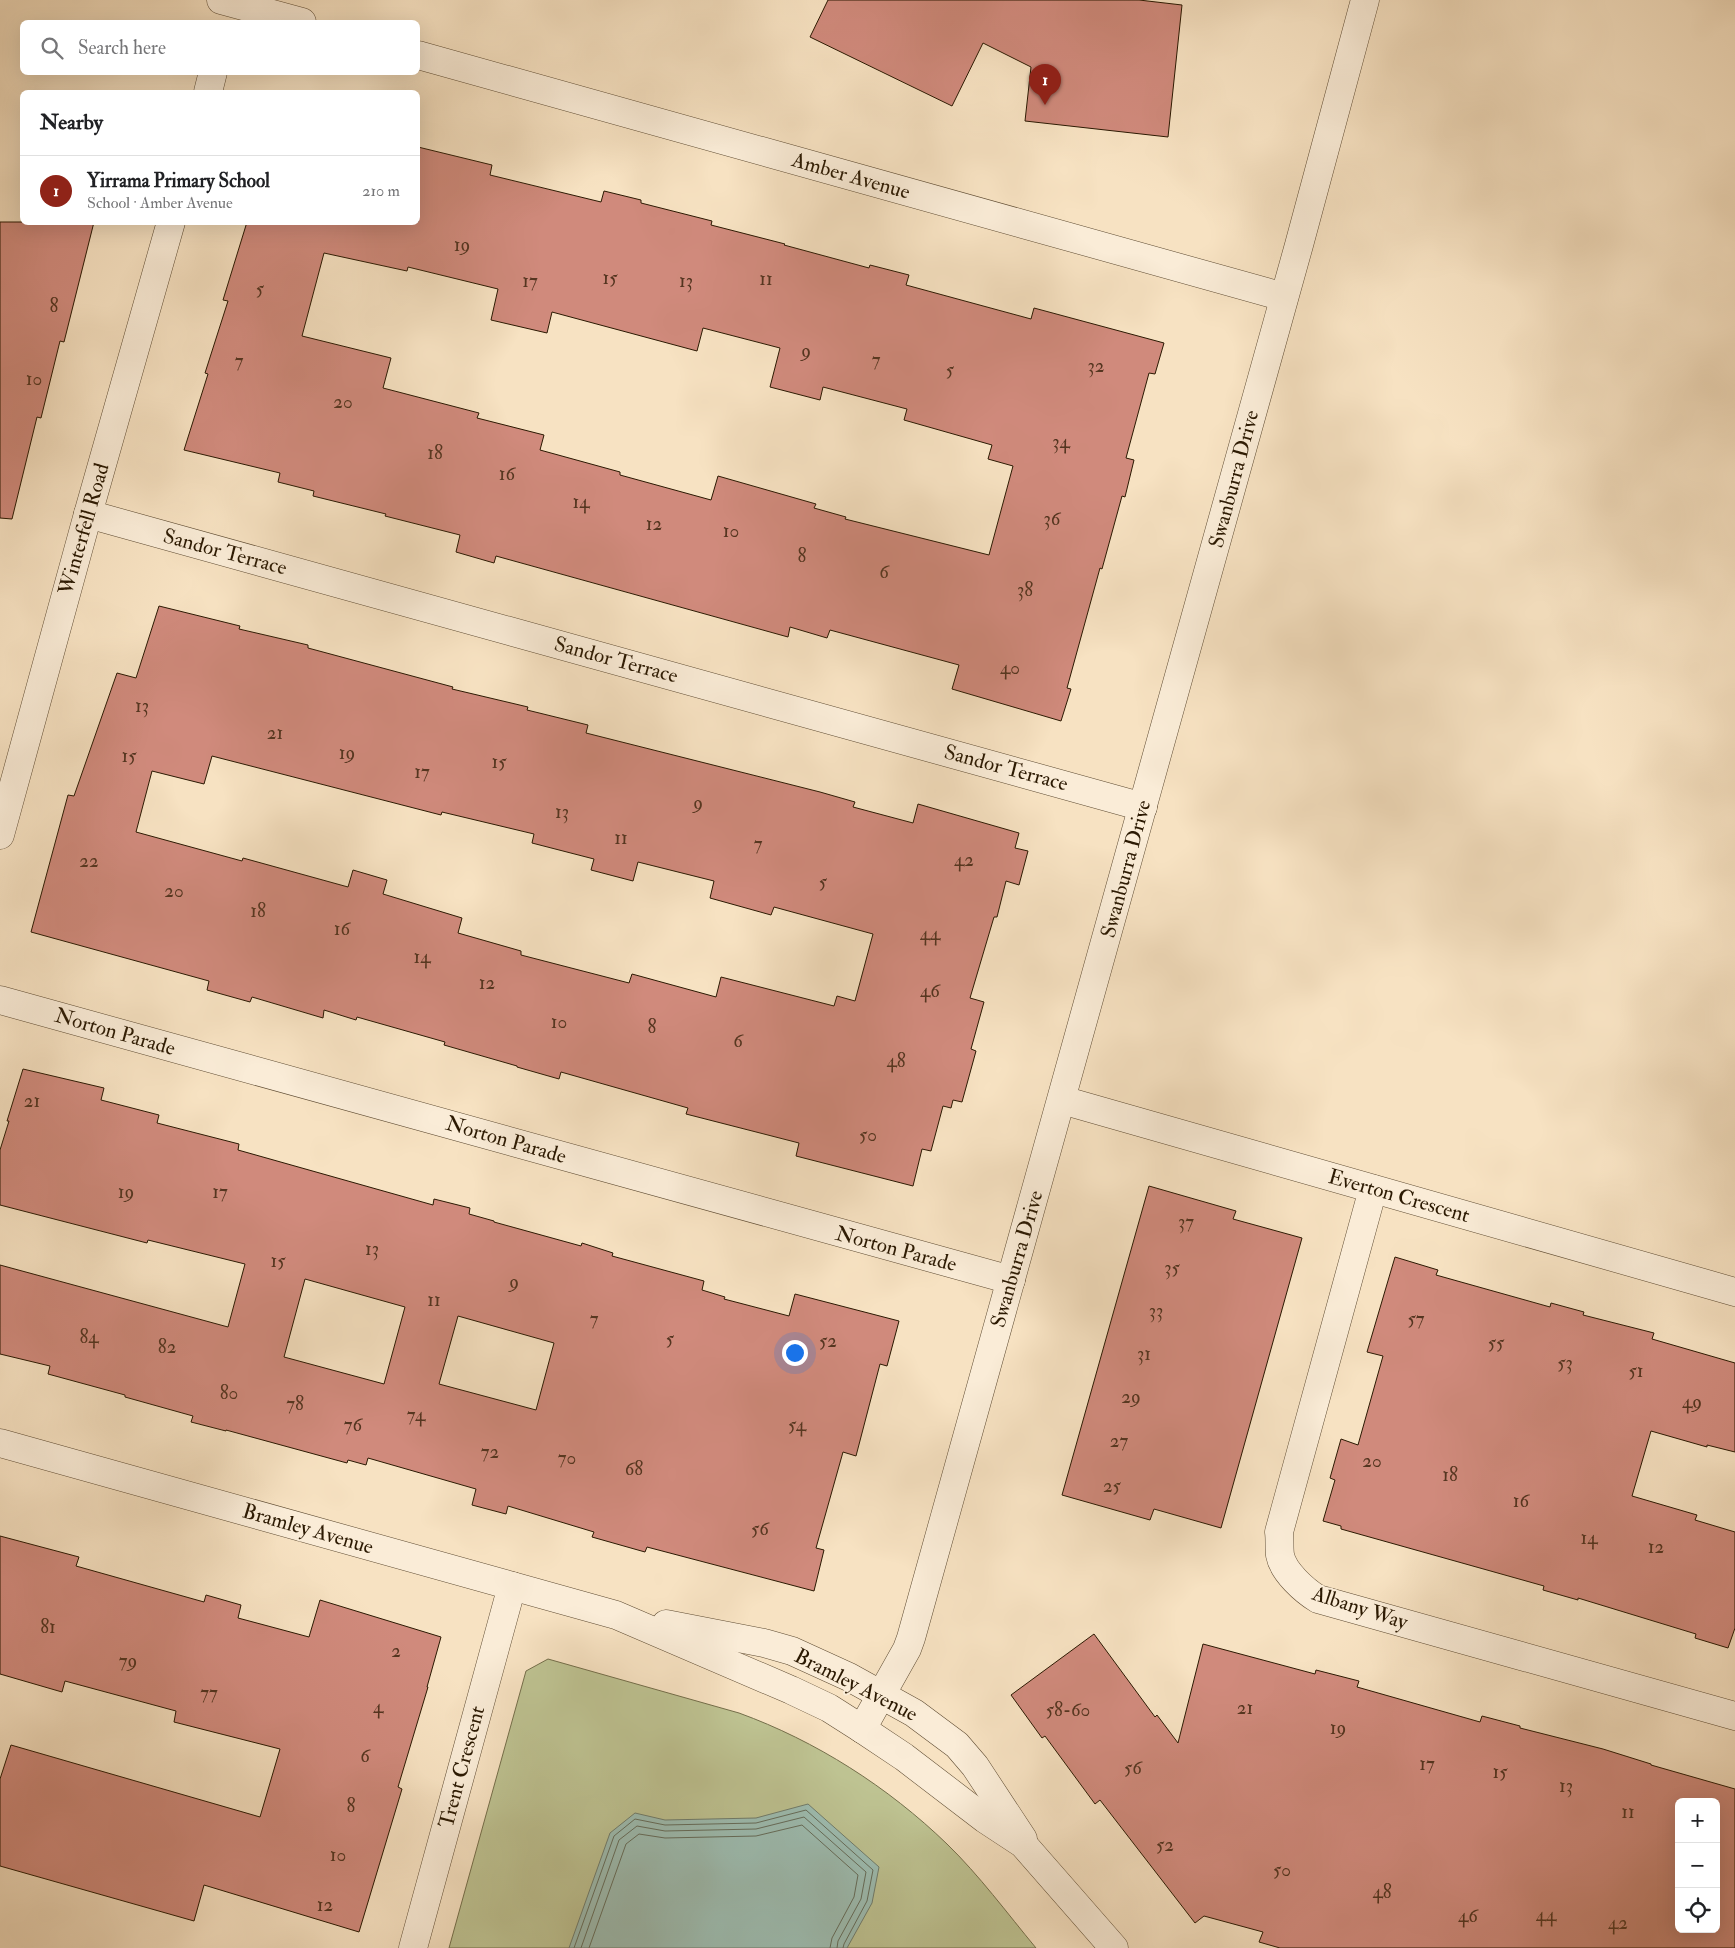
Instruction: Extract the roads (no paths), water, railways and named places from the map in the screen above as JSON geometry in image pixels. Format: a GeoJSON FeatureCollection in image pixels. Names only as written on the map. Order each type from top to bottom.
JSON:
{"type":"FeatureCollection","features":[{"type":"Feature","properties":{"kind":"street","name":"Swanburra Drive"},"geometry":{"type":"LineString","coordinates":[[862,1729],[907,1649],[911,1638],[1062,1100],[1365,0]]}},
{"type":"Feature","properties":{"kind":"street"},"geometry":{"type":"LineString","coordinates":[[227,9],[290,20]]}},
{"type":"Feature","properties":{"kind":"street","name":"Amber Avenue"},"geometry":{"type":"LineString","coordinates":[[420,56],[1284,297]]}},
{"type":"Feature","properties":{"kind":"street"},"geometry":{"type":"LineString","coordinates":[[208,90],[212,75]]}},
{"type":"Feature","properties":{"kind":"street","name":"Winterfell Road"},"geometry":{"type":"LineString","coordinates":[[0,835],[170,225]]}},
{"type":"Feature","properties":{"kind":"street","name":"Sandor Terrace"},"geometry":{"type":"LineString","coordinates":[[88,514],[1143,807]]}},
{"type":"Feature","properties":{"kind":"street","name":"Norton Parade"},"geometry":{"type":"LineString","coordinates":[[0,1000],[1012,1280]]}},
{"type":"Feature","properties":{"kind":"street","name":"Everton Crescent"},"geometry":{"type":"LineString","coordinates":[[1062,1100],[1735,1292]]}},
{"type":"Feature","properties":{"kind":"street","name":"Albany Way"},"geometry":{"type":"LineString","coordinates":[[1373,1189],[1279,1532],[1280,1557],[1291,1575],[1305,1591],[1318,1599],[1735,1716]]}},
{"type":"Feature","properties":{"kind":"street","name":"Bramley Avenue"},"geometry":{"type":"LineString","coordinates":[[0,1443],[616,1615],[755,1641],[792,1651],[832,1668],[882,1694],[914,1713],[957,1745],[975,1766],[1034,1855]]}},
{"type":"Feature","properties":{"kind":"street","name":"Trent Crescent"},"geometry":{"type":"LineString","coordinates":[[412,1948],[512,1586]]}},
{"type":"Feature","properties":{"kind":"street","name":"Bramley Avenue"},"geometry":{"type":"LineString","coordinates":[[616,1615],[791,1690],[828,1708],[904,1757],[967,1806],[1023,1844],[1114,1948]]}},
{"type":"Feature","properties":{"kind":"water"},"geometry":{"type":"Polygon","coordinates":[[[808,1804],[879,1867],[872,1903],[847,1948],[569,1948],[610,1833],[635,1813],[665,1820],[756,1818],[808,1804]]]}},
{"type":"Feature","properties":{"kind":"place","name":"Yirrama Primary School"},"geometry":{"type":"Point","coordinates":[1045,105]}}]}
